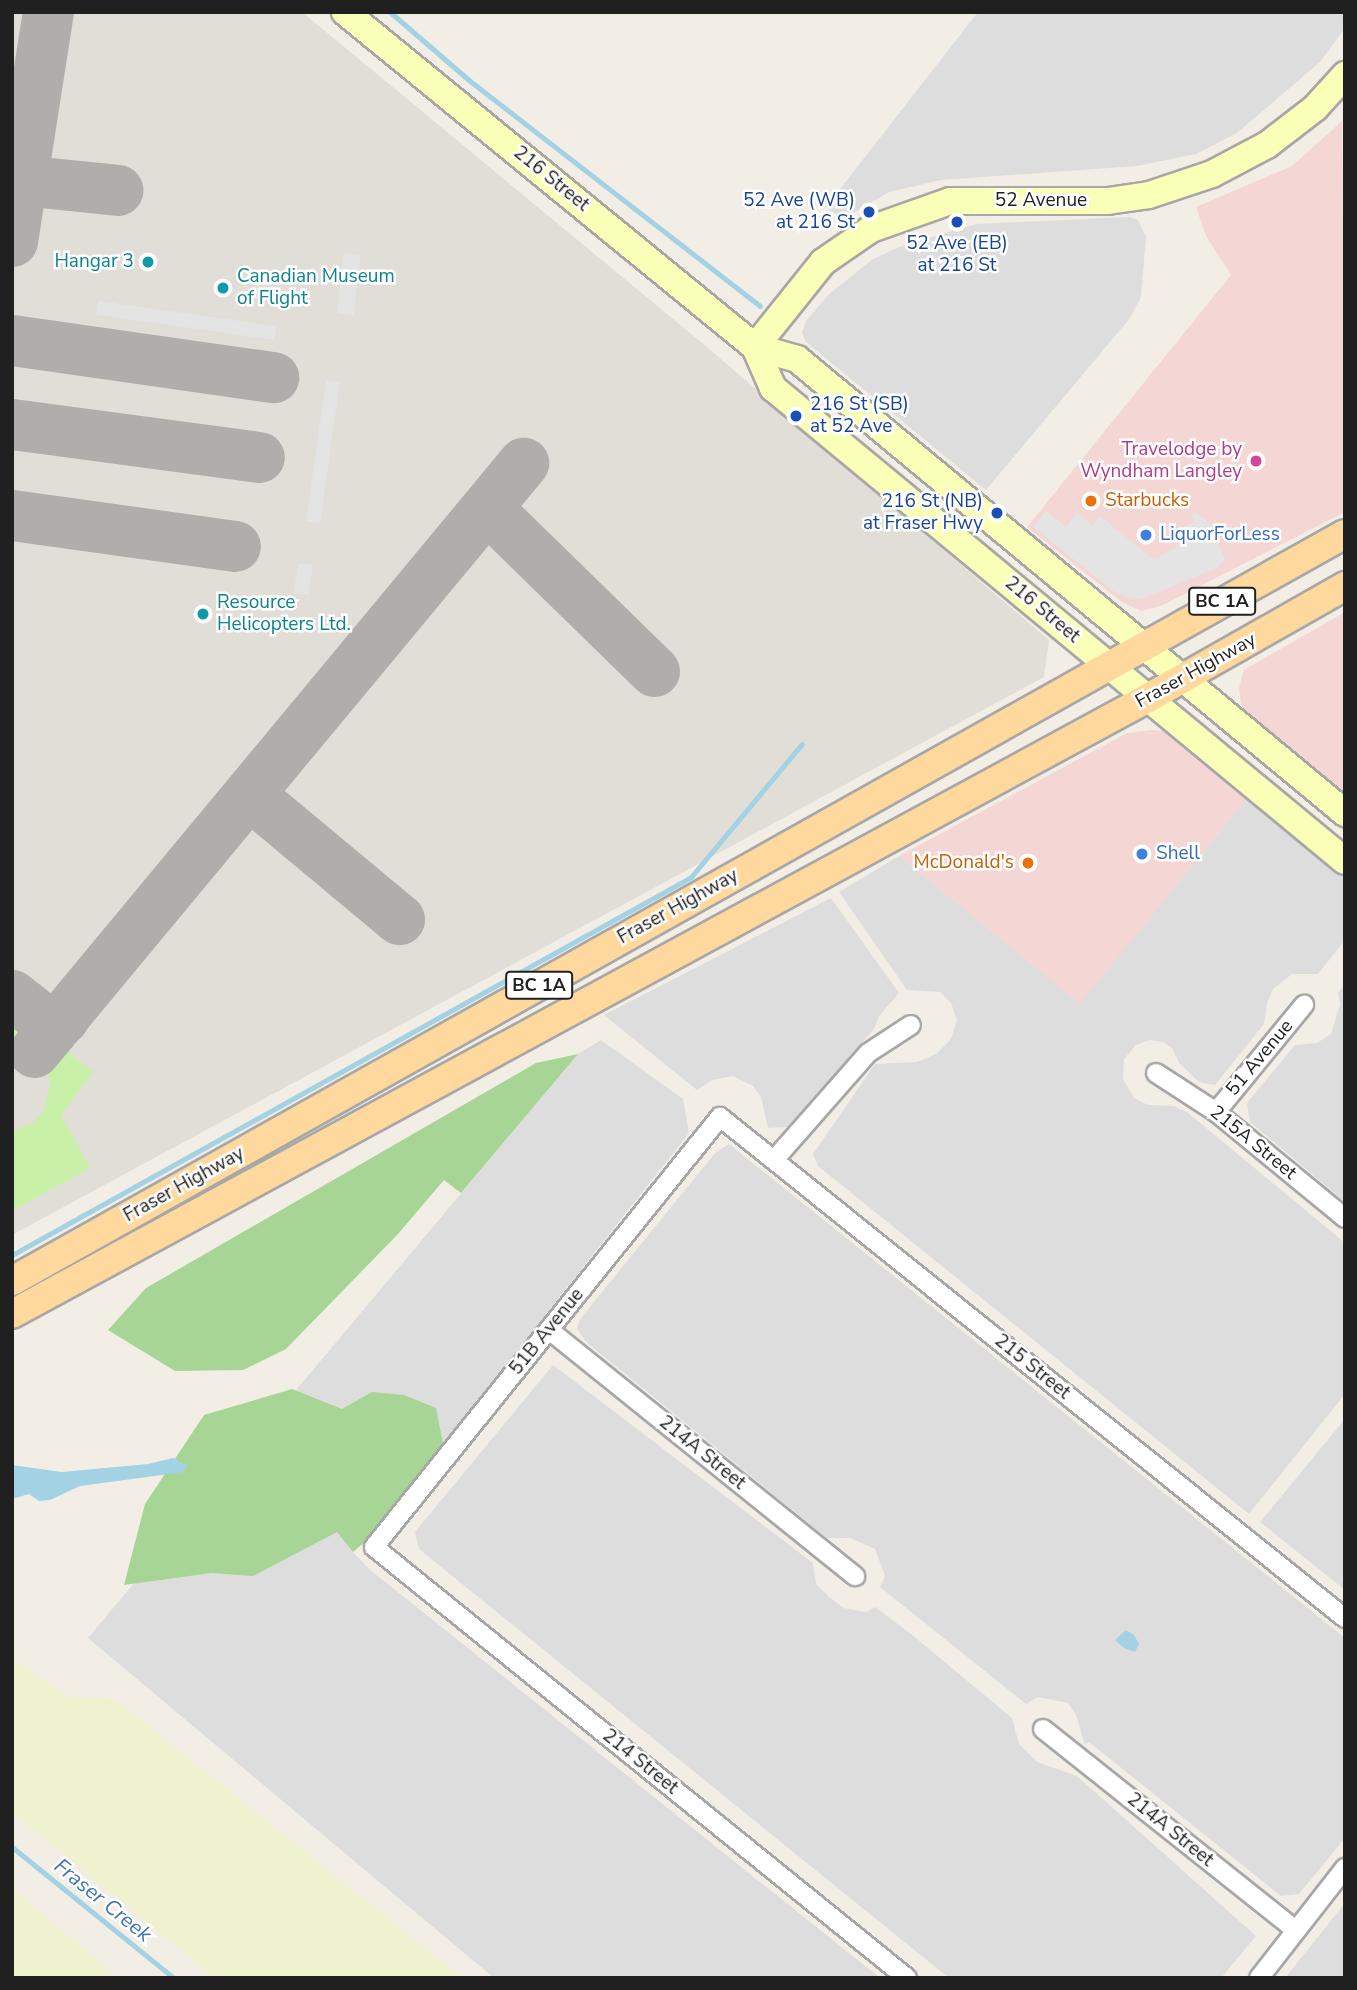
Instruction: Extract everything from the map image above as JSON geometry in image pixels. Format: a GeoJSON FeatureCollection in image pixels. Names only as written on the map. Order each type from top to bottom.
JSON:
{"type":"FeatureCollection","features":[{"type":"Feature","properties":{"kind":"main road","name":"216 Street"},"geometry":{"type":"LineString","coordinates":[[345,12],[755,347],[797,359],[1345,813]]}},
{"type":"Feature","properties":{"kind":"main road","name":"52 Avenue"},"geometry":{"type":"LineString","coordinates":[[755,347],[823,262],[870,229],[950,201],[1108,201],[1149,195],[1212,174],[1267,145],[1315,108],[1345,75]]}},
{"type":"Feature","properties":{"kind":"main road","name":"216 Street"},"geometry":{"type":"LineString","coordinates":[[755,347],[773,388],[1345,861]]}},
{"type":"Feature","properties":{"kind":"main road","name":"Fraser Highway"},"geometry":{"type":"LineString","coordinates":[[12,1281],[1142,645],[1345,534]]}},
{"type":"Feature","properties":{"kind":"main road","name":"Fraser Highway"},"geometry":{"type":"LineString","coordinates":[[12,1314],[1148,698],[1345,586]]}},
{"type":"Feature","properties":{"kind":"street","name":"51 Avenue"},"geometry":{"type":"LineString","coordinates":[[1216,1112],[1304,1005]]}},
{"type":"Feature","properties":{"kind":"street"},"geometry":{"type":"LineString","coordinates":[[774,1160],[868,1053],[911,1025]]}},
{"type":"Feature","properties":{"kind":"street","name":"215A Street"},"geometry":{"type":"LineString","coordinates":[[1156,1073],[1216,1112],[1345,1218]]}},
{"type":"Feature","properties":{"kind":"street","name":"215 Street"},"geometry":{"type":"LineString","coordinates":[[720,1117],[1345,1618]]}},
{"type":"Feature","properties":{"kind":"street","name":"51B Avenue"},"geometry":{"type":"LineString","coordinates":[[374,1547],[720,1117]]}},
{"type":"Feature","properties":{"kind":"street","name":"214A Street"},"geometry":{"type":"LineString","coordinates":[[549,1330],[855,1576]]}},
{"type":"Feature","properties":{"kind":"street","name":"214 Street"},"geometry":{"type":"LineString","coordinates":[[374,1547],[907,1978]]}},
{"type":"Feature","properties":{"kind":"street","name":"214A Street"},"geometry":{"type":"LineString","coordinates":[[1043,1729],[1296,1930]]}},
{"type":"Feature","properties":{"kind":"street"},"geometry":{"type":"LineString","coordinates":[[1259,1978],[1345,1868]]}},
{"type":"Feature","properties":{"kind":"shaded area"},"geometry":{"type":"Polygon","coordinates":[[[12,12],[302,12],[702,343],[1049,640],[1044,677],[12,1235],[12,12]]]}},
{"type":"Feature","properties":{"kind":"shaded area"},"geometry":{"type":"Polygon","coordinates":[[[978,12],[1345,12],[1345,28],[1320,62],[1237,133],[1196,154],[1137,166],[941,180],[889,192],[843,219],[826,207],[978,12]]]}},
{"type":"Feature","properties":{"kind":"shaded area"},"geometry":{"type":"Polygon","coordinates":[[[1342,121],[1345,512],[1163,605],[1142,611],[1123,603],[1027,527],[1231,275],[1206,236],[1196,207],[1292,166],[1342,121]]]}},
{"type":"Feature","properties":{"kind":"shaded area"},"geometry":{"type":"Polygon","coordinates":[[[1130,217],[1138,220],[1146,237],[1141,297],[1130,318],[986,490],[806,342],[802,333],[806,321],[828,295],[873,259],[899,247],[976,224],[1130,217]]]}},
{"type":"Feature","properties":{"kind":"shaded area"},"geometry":{"type":"Polygon","coordinates":[[[344,253],[361,255],[353,316],[337,314],[344,253]]]}},
{"type":"Feature","properties":{"kind":"shaded area"},"geometry":{"type":"Polygon","coordinates":[[[98,301],[276,326],[274,340],[96,315],[98,301]]]}},
{"type":"Feature","properties":{"kind":"shaded area"},"geometry":{"type":"Polygon","coordinates":[[[326,380],[340,382],[320,524],[306,522],[326,380]]]}},
{"type":"Feature","properties":{"kind":"shaded area"},"geometry":{"type":"Polygon","coordinates":[[[1046,511],[1066,527],[1077,513],[1092,525],[1100,516],[1150,557],[1156,558],[1177,547],[1171,534],[1194,522],[1191,514],[1195,512],[1209,523],[1225,559],[1219,567],[1142,599],[1127,597],[1115,592],[1033,527],[1046,511]]]}},
{"type":"Feature","properties":{"kind":"shaded area"},"geometry":{"type":"Polygon","coordinates":[[[298,563],[313,565],[309,595],[294,593],[298,563]]]}},
{"type":"Feature","properties":{"kind":"shaded area"},"geometry":{"type":"Polygon","coordinates":[[[1345,612],[1343,792],[1248,715],[1241,705],[1239,688],[1244,670],[1345,612]]]}},
{"type":"Feature","properties":{"kind":"shaded area"},"geometry":{"type":"Polygon","coordinates":[[[1170,731],[1247,798],[1080,1004],[899,856],[1127,733],[1170,731]]]}},
{"type":"Feature","properties":{"kind":"shaded area"},"geometry":{"type":"Polygon","coordinates":[[[1247,798],[1345,877],[1345,940],[1318,974],[1292,974],[1273,989],[1267,1003],[1264,1024],[1215,1085],[1199,1082],[1179,1063],[1172,1048],[1163,1042],[1150,1040],[1136,1045],[1124,1059],[1123,1079],[1134,1098],[1148,1105],[1174,1106],[1187,1112],[1345,1243],[1345,1394],[1249,1514],[818,1166],[813,1154],[875,1064],[917,1062],[936,1054],[951,1039],[957,1020],[951,1003],[940,992],[907,990],[839,892],[899,856],[1080,1003],[1247,798]]]}},
{"type":"Feature","properties":{"kind":"shaded area"},"geometry":{"type":"Polygon","coordinates":[[[831,898],[899,993],[879,1016],[874,1029],[787,1127],[768,1128],[761,1097],[753,1086],[733,1076],[712,1080],[697,1090],[604,1015],[831,898]]]}},
{"type":"Feature","properties":{"kind":"shaded area"},"geometry":{"type":"Polygon","coordinates":[[[1345,984],[1345,1202],[1250,1122],[1247,1103],[1295,1045],[1317,1043],[1331,1034],[1340,1004],[1338,993],[1345,984]]]}},
{"type":"Feature","properties":{"kind":"shaded area"},"geometry":{"type":"Polygon","coordinates":[[[601,1040],[683,1099],[689,1133],[368,1539],[353,1552],[369,1569],[880,1978],[494,1978],[88,1638],[578,1054],[601,1040]]]}},
{"type":"Feature","properties":{"kind":"shaded area"},"geometry":{"type":"Polygon","coordinates":[[[729,1144],[1345,1638],[1345,1838],[1299,1894],[1281,1896],[1089,1742],[1085,1745],[1076,1715],[1068,1703],[1038,1697],[1026,1704],[880,1587],[885,1576],[875,1549],[850,1538],[827,1538],[586,1342],[577,1329],[580,1319],[716,1152],[729,1144]]]}},
{"type":"Feature","properties":{"kind":"shaded area"},"geometry":{"type":"Polygon","coordinates":[[[553,1365],[813,1563],[816,1584],[829,1597],[844,1608],[866,1612],[875,1607],[911,1634],[1012,1718],[1019,1744],[1037,1762],[1077,1776],[1256,1936],[1221,1978],[949,1978],[419,1549],[415,1532],[553,1365]]]}},
{"type":"Feature","properties":{"kind":"shaded area"},"geometry":{"type":"Polygon","coordinates":[[[1345,1419],[1345,1590],[1260,1522],[1345,1419]]]}},
{"type":"Feature","properties":{"kind":"shaded area"},"geometry":{"type":"Polygon","coordinates":[[[1345,1903],[1345,1978],[1285,1978],[1345,1903]]]}},
{"type":"Feature","properties":{"kind":"green space"},"geometry":{"type":"Polygon","coordinates":[[[12,1011],[35,1030],[24,1046],[12,1042],[12,1011]]]}},
{"type":"Feature","properties":{"kind":"green space"},"geometry":{"type":"Polygon","coordinates":[[[54,1040],[93,1072],[61,1115],[90,1168],[12,1211],[12,1133],[34,1122],[45,1109],[50,1082],[39,1058],[54,1040]]]}},
{"type":"Feature","properties":{"kind":"green space"},"geometry":{"type":"Polygon","coordinates":[[[578,1054],[461,1193],[444,1180],[398,1234],[286,1349],[243,1370],[175,1371],[108,1330],[146,1288],[536,1063],[578,1054]]]}},
{"type":"Feature","properties":{"kind":"green space"},"geometry":{"type":"Polygon","coordinates":[[[292,1389],[342,1409],[372,1392],[404,1395],[436,1408],[443,1444],[368,1539],[353,1552],[337,1532],[253,1576],[211,1573],[124,1585],[145,1504],[204,1415],[292,1389]]]}},
{"type":"Feature","properties":{"kind":"green space"},"geometry":{"type":"Polygon","coordinates":[[[12,1659],[70,1697],[115,1699],[462,1978],[215,1978],[12,1812],[12,1659]]]}},
{"type":"Feature","properties":{"kind":"green space"},"geometry":{"type":"Polygon","coordinates":[[[12,1889],[119,1978],[12,1978],[12,1889]]]}},
{"type":"Feature","properties":{"kind":"water"},"geometry":{"type":"Polygon","coordinates":[[[173,1458],[187,1465],[184,1472],[80,1486],[50,1500],[39,1501],[29,1494],[12,1499],[12,1465],[62,1472],[148,1464],[173,1458]]]}},
{"type":"Feature","properties":{"kind":"water"},"geometry":{"type":"Polygon","coordinates":[[[1126,1630],[1134,1635],[1139,1644],[1135,1652],[1124,1648],[1115,1640],[1126,1630]]]}},
{"type":"Feature","properties":{"kind":"waterway"},"geometry":{"type":"LineString","coordinates":[[390,12],[470,81],[760,306]]}},
{"type":"Feature","properties":{"kind":"waterway"},"geometry":{"type":"LineString","coordinates":[[12,1255],[691,877],[802,744]]}},
{"type":"Feature","properties":{"kind":"waterway","name":"Fraser Creek"},"geometry":{"type":"LineString","coordinates":[[12,1847],[174,1978]]}},
{"type":"Feature","properties":{"kind":"taxiway"},"geometry":{"type":"LineString","coordinates":[[12,241],[48,12]]}},
{"type":"Feature","properties":{"kind":"taxiway"},"geometry":{"type":"LineString","coordinates":[[21,180],[117,190]]}},
{"type":"Feature","properties":{"kind":"taxiway"},"geometry":{"type":"LineString","coordinates":[[12,340],[273,377]]}},
{"type":"Feature","properties":{"kind":"taxiway"},"geometry":{"type":"LineString","coordinates":[[12,424],[259,457]]}},
{"type":"Feature","properties":{"kind":"taxiway"},"geometry":{"type":"LineString","coordinates":[[34,1052],[523,463]]}},
{"type":"Feature","properties":{"kind":"taxiway"},"geometry":{"type":"LineString","coordinates":[[488,509],[654,671]]}},
{"type":"Feature","properties":{"kind":"taxiway"},"geometry":{"type":"LineString","coordinates":[[12,515],[235,546]]}},
{"type":"Feature","properties":{"kind":"taxiway"},"geometry":{"type":"LineString","coordinates":[[250,795],[399,919]]}},
{"type":"Feature","properties":{"kind":"taxiway"},"geometry":{"type":"LineString","coordinates":[[12,995],[50,1025],[63,1019]]}},
{"type":"Feature","properties":{"kind":"place","name":"52 Ave (WB) at 216 St"},"geometry":{"type":"Point","coordinates":[869,212]}},
{"type":"Feature","properties":{"kind":"place","name":"52 Ave (EB) at 216 St"},"geometry":{"type":"Point","coordinates":[957,222]}},
{"type":"Feature","properties":{"kind":"place","name":"Hangar 3"},"geometry":{"type":"Point","coordinates":[148,262]}},
{"type":"Feature","properties":{"kind":"place","name":"Canadian Museum of Flight"},"geometry":{"type":"Point","coordinates":[223,288]}},
{"type":"Feature","properties":{"kind":"place","name":"216 St (SB) at 52 Ave"},"geometry":{"type":"Point","coordinates":[796,416]}},
{"type":"Feature","properties":{"kind":"place","name":"Travelodge by Wyndham Langley"},"geometry":{"type":"Point","coordinates":[1256,461]}},
{"type":"Feature","properties":{"kind":"place","name":"Starbucks"},"geometry":{"type":"Point","coordinates":[1091,501]}},
{"type":"Feature","properties":{"kind":"place","name":"216 St (NB) at Fraser Hwy"},"geometry":{"type":"Point","coordinates":[997,513]}},
{"type":"Feature","properties":{"kind":"place","name":"LiquorForLess"},"geometry":{"type":"Point","coordinates":[1146,535]}},
{"type":"Feature","properties":{"kind":"place","name":"Resource Helicopters Ltd."},"geometry":{"type":"Point","coordinates":[203,614]}},
{"type":"Feature","properties":{"kind":"place","name":"Shell"},"geometry":{"type":"Point","coordinates":[1142,854]}},
{"type":"Feature","properties":{"kind":"place","name":"McDonald's"},"geometry":{"type":"Point","coordinates":[1028,863]}}]}
